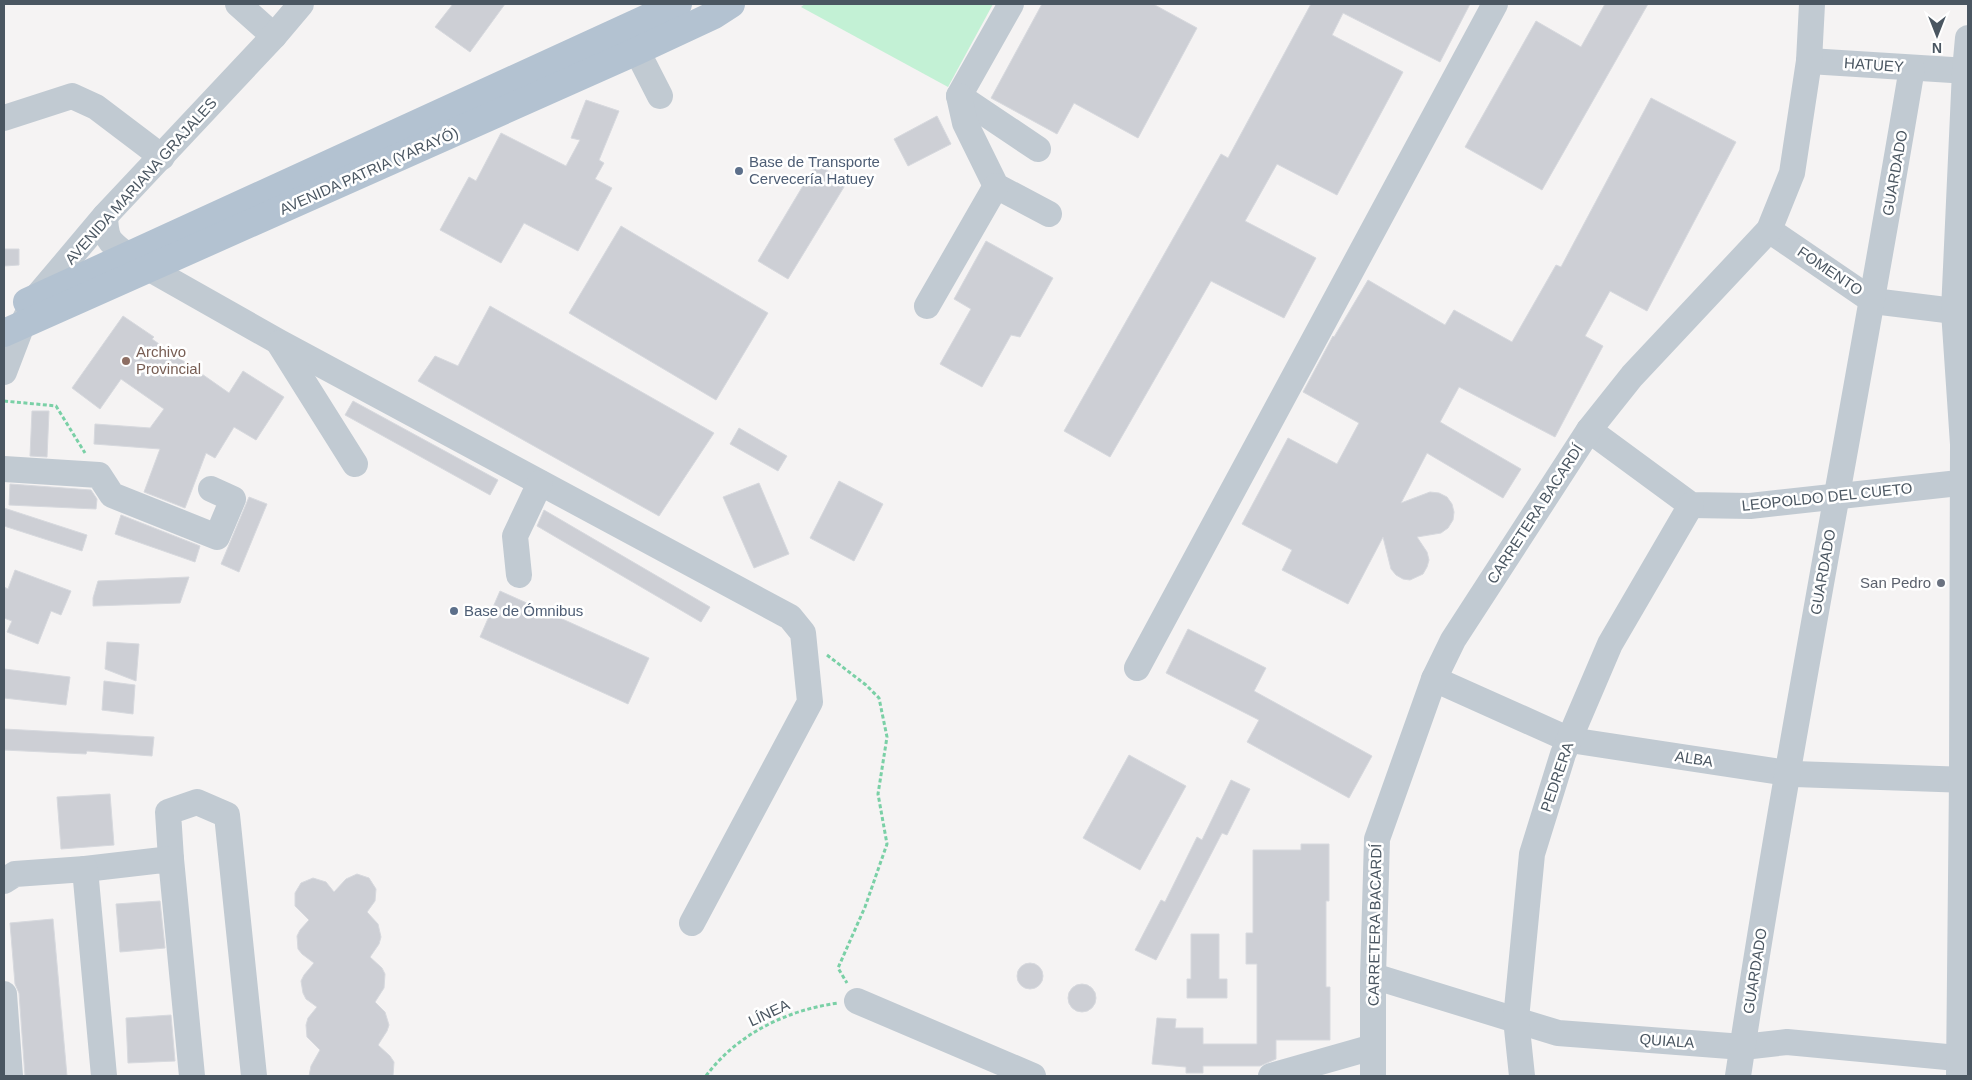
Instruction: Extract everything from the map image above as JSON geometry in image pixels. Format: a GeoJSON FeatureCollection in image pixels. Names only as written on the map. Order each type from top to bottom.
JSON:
{"type":"FeatureCollection","features":[{"type":"Feature","properties":{"kind":"main road","name":"AVENIDA PATRIA (YARAYÓ)"},"geometry":{"type":"LineString","coordinates":[[10,323],[678,4]]}},
{"type":"Feature","properties":{"kind":"main road","name":"AVENIDA PATRIA (YARAYÓ)"},"geometry":{"type":"LineString","coordinates":[[10,323],[35,299],[139,262],[637,51],[714,15],[731,4]]}},
{"type":"Feature","properties":{"kind":"street"},"geometry":{"type":"LineString","coordinates":[[238,4],[274,36]]}},
{"type":"Feature","properties":{"kind":"street","name":"AVENIDA MARIANA GRAJALES"},"geometry":{"type":"LineString","coordinates":[[35,299],[105,216],[274,36],[301,4]]}},
{"type":"Feature","properties":{"kind":"street"},"geometry":{"type":"LineString","coordinates":[[1011,4],[959,96],[965,124],[996,186],[1049,214]]}},
{"type":"Feature","properties":{"kind":"street"},"geometry":{"type":"LineString","coordinates":[[1137,668],[1495,4]]}},
{"type":"Feature","properties":{"kind":"street","name":"CARRETERA BACARDÍ"},"geometry":{"type":"LineString","coordinates":[[1373,1076],[1373,976],[1377,839],[1434,679],[1453,640],[1589,430],[1632,376],[1769,230],[1792,173],[1809,61],[1812,4]]}},
{"type":"Feature","properties":{"kind":"street"},"geometry":{"type":"LineString","coordinates":[[1962,1064],[1966,482],[1954,311],[1968,38]]}},
{"type":"Feature","properties":{"kind":"street"},"geometry":{"type":"LineString","coordinates":[[637,51],[660,96]]}},
{"type":"Feature","properties":{"kind":"street","name":"HATUEY"},"geometry":{"type":"LineString","coordinates":[[1809,61],[1967,71]]}},
{"type":"Feature","properties":{"kind":"street","name":"GUARDADO"},"geometry":{"type":"LineString","coordinates":[[1738,1076],[1787,773],[1873,301],[1912,68]]}},
{"type":"Feature","properties":{"kind":"street"},"geometry":{"type":"LineString","coordinates":[[4,118],[72,96],[96,107],[162,157]]}},
{"type":"Feature","properties":{"kind":"street"},"geometry":{"type":"LineString","coordinates":[[959,96],[1038,150]]}},
{"type":"Feature","properties":{"kind":"street"},"geometry":{"type":"LineString","coordinates":[[927,306],[996,186]]}},
{"type":"Feature","properties":{"kind":"street"},"geometry":{"type":"LineString","coordinates":[[105,216],[106,234],[112,244],[139,262],[279,342],[790,617],[803,633],[810,702],[692,923]]}},
{"type":"Feature","properties":{"kind":"street","name":"FOMENTO"},"geometry":{"type":"LineString","coordinates":[[1769,230],[1873,301],[1954,311]]}},
{"type":"Feature","properties":{"kind":"street"},"geometry":{"type":"LineString","coordinates":[[4,372],[10,323]]}},
{"type":"Feature","properties":{"kind":"street"},"geometry":{"type":"LineString","coordinates":[[279,342],[355,464]]}},
{"type":"Feature","properties":{"kind":"street"},"geometry":{"type":"LineString","coordinates":[[1589,430],[1691,505]]}},
{"type":"Feature","properties":{"kind":"street"},"geometry":{"type":"LineString","coordinates":[[4,469],[99,476],[112,495],[217,537],[233,499],[211,489]]}},
{"type":"Feature","properties":{"kind":"street"},"geometry":{"type":"LineString","coordinates":[[519,576],[515,536],[540,482]]}},
{"type":"Feature","properties":{"kind":"street","name":"LEOPOLDO DEL CUETO"},"geometry":{"type":"LineString","coordinates":[[1691,505],[1750,506],[1966,482]]}},
{"type":"Feature","properties":{"kind":"street","name":"PEDRERA"},"geometry":{"type":"LineString","coordinates":[[1522,1076],[1516,1019],[1532,854],[1563,754],[1610,644],[1691,505]]}},
{"type":"Feature","properties":{"kind":"street","name":"ALBA"},"geometry":{"type":"LineString","coordinates":[[1434,679],[1570,740],[1787,773],[1965,780]]}},
{"type":"Feature","properties":{"kind":"street"},"geometry":{"type":"LineString","coordinates":[[192,1076],[168,812],[197,802],[227,815],[254,1076]]}},
{"type":"Feature","properties":{"kind":"street"},"geometry":{"type":"LineString","coordinates":[[4,881],[15,874],[84,869],[171,859]]}},
{"type":"Feature","properties":{"kind":"street"},"geometry":{"type":"LineString","coordinates":[[84,869],[104,1076]]}},
{"type":"Feature","properties":{"kind":"street","name":"QUIALA"},"geometry":{"type":"LineString","coordinates":[[1373,976],[1558,1033],[1743,1046],[1787,1042],[1962,1064]]}},
{"type":"Feature","properties":{"kind":"street"},"geometry":{"type":"LineString","coordinates":[[4,994],[10,1076]]}},
{"type":"Feature","properties":{"kind":"street"},"geometry":{"type":"LineString","coordinates":[[857,1001],[1032,1076]]}},
{"type":"Feature","properties":{"kind":"street"},"geometry":{"type":"LineString","coordinates":[[1271,1076],[1373,1046]]}},
{"type":"Feature","properties":{"kind":"path"},"geometry":{"type":"LineString","coordinates":[[4,401],[56,406],[99,476]]}},
{"type":"Feature","properties":{"kind":"path"},"geometry":{"type":"LineString","coordinates":[[803,633],[879,698],[887,737],[878,794],[887,844],[865,907],[838,968],[857,1001]]}},
{"type":"Feature","properties":{"kind":"path","name":"LÍNEA"},"geometry":{"type":"LineString","coordinates":[[706,1076],[714,1065],[749,1034],[794,1014],[820,1006],[857,1001]]}},
{"type":"Feature","properties":{"kind":"green space"},"geometry":{"type":"Polygon","coordinates":[[[805,4],[993,4],[948,87],[801,7],[805,4]]]}},
{"type":"Feature","properties":{"kind":"building"},"geometry":{"type":"Polygon","coordinates":[[[453,4],[505,4],[470,52],[435,27],[453,4]]]}},
{"type":"Feature","properties":{"kind":"building"},"geometry":{"type":"Polygon","coordinates":[[[1042,4],[1153,4],[1197,28],[1138,138],[1074,103],[1057,134],[991,98],[1042,4]]]}},
{"type":"Feature","properties":{"kind":"building"},"geometry":{"type":"Polygon","coordinates":[[[1311,4],[1470,4],[1440,62],[1343,13],[1332,35],[1403,72],[1337,195],[1277,164],[1245,221],[1316,258],[1284,318],[1211,281],[1110,457],[1064,431],[1221,154],[1228,158],[1311,4]]]}},
{"type":"Feature","properties":{"kind":"building"},"geometry":{"type":"Polygon","coordinates":[[[1605,4],[1648,4],[1542,190],[1465,147],[1536,21],[1581,47],[1605,4]]]}},
{"type":"Feature","properties":{"kind":"building"},"geometry":{"type":"Polygon","coordinates":[[[1651,98],[1736,142],[1647,311],[1610,291],[1585,336],[1603,346],[1555,437],[1459,387],[1440,422],[1521,469],[1503,498],[1427,453],[1401,503],[1430,492],[1439,493],[1447,497],[1452,504],[1454,512],[1453,520],[1448,528],[1441,533],[1417,537],[1427,552],[1429,560],[1423,574],[1410,580],[1396,575],[1391,569],[1383,537],[1348,604],[1282,570],[1292,550],[1242,524],[1288,438],[1337,464],[1359,423],[1303,392],[1333,336],[1368,280],[1445,325],[1454,310],[1512,342],[1556,265],[1561,267],[1651,98]]]}},
{"type":"Feature","properties":{"kind":"building"},"geometry":{"type":"Polygon","coordinates":[[[586,100],[619,111],[599,160],[604,163],[595,179],[612,188],[578,251],[524,223],[501,263],[440,230],[469,177],[476,181],[501,133],[566,166],[580,140],[571,138],[586,100]]]}},
{"type":"Feature","properties":{"kind":"building"},"geometry":{"type":"Polygon","coordinates":[[[937,116],[951,144],[908,166],[894,139],[937,116]]]}},
{"type":"Feature","properties":{"kind":"building"},"geometry":{"type":"Polygon","coordinates":[[[816,164],[847,182],[788,279],[758,261],[816,164]]]}},
{"type":"Feature","properties":{"kind":"building"},"geometry":{"type":"Polygon","coordinates":[[[621,226],[768,313],[716,400],[569,313],[621,226]]]}},
{"type":"Feature","properties":{"kind":"building"},"geometry":{"type":"Polygon","coordinates":[[[986,241],[1053,278],[1020,337],[1011,335],[982,387],[940,364],[971,309],[954,299],[986,241]]]}},
{"type":"Feature","properties":{"kind":"building"},"geometry":{"type":"Polygon","coordinates":[[[4,249],[19,249],[19,265],[4,266],[4,249]]]}},
{"type":"Feature","properties":{"kind":"building"},"geometry":{"type":"Polygon","coordinates":[[[490,306],[714,433],[659,516],[418,381],[435,356],[458,366],[490,306]]]}},
{"type":"Feature","properties":{"kind":"building"},"geometry":{"type":"Polygon","coordinates":[[[123,316],[154,337],[152,339],[229,393],[243,371],[284,397],[256,440],[234,427],[215,458],[206,453],[185,508],[144,492],[160,449],[94,444],[95,424],[150,428],[164,409],[121,379],[100,409],[72,388],[123,316]]]}},
{"type":"Feature","properties":{"kind":"building"},"geometry":{"type":"Polygon","coordinates":[[[353,401],[498,480],[490,495],[345,415],[353,401]]]}},
{"type":"Feature","properties":{"kind":"building"},"geometry":{"type":"Polygon","coordinates":[[[32,411],[49,411],[47,457],[30,456],[32,411]]]}},
{"type":"Feature","properties":{"kind":"building"},"geometry":{"type":"Polygon","coordinates":[[[739,428],[787,456],[778,471],[730,444],[739,428]]]}},
{"type":"Feature","properties":{"kind":"building"},"geometry":{"type":"Polygon","coordinates":[[[839,481],[883,504],[854,561],[810,538],[839,481]]]}},
{"type":"Feature","properties":{"kind":"building"},"geometry":{"type":"Polygon","coordinates":[[[759,483],[789,554],[754,568],[723,497],[759,483]]]}},
{"type":"Feature","properties":{"kind":"building"},"geometry":{"type":"Polygon","coordinates":[[[10,484],[91,490],[97,499],[96,509],[9,505],[10,484]]]}},
{"type":"Feature","properties":{"kind":"building"},"geometry":{"type":"Polygon","coordinates":[[[249,497],[267,504],[239,572],[221,564],[249,497]]]}},
{"type":"Feature","properties":{"kind":"building"},"geometry":{"type":"Polygon","coordinates":[[[4,508],[87,535],[82,551],[4,526],[4,508]]]}},
{"type":"Feature","properties":{"kind":"building"},"geometry":{"type":"Polygon","coordinates":[[[544,510],[710,607],[701,622],[537,526],[544,510]]]}},
{"type":"Feature","properties":{"kind":"building"},"geometry":{"type":"Polygon","coordinates":[[[121,515],[200,546],[195,562],[115,534],[121,515]]]}},
{"type":"Feature","properties":{"kind":"building"},"geometry":{"type":"Polygon","coordinates":[[[15,570],[71,591],[61,615],[51,611],[38,644],[7,632],[12,621],[4,618],[4,587],[8,589],[15,570]]]}},
{"type":"Feature","properties":{"kind":"building"},"geometry":{"type":"Polygon","coordinates":[[[189,577],[180,603],[93,606],[93,598],[98,581],[189,577]]]}},
{"type":"Feature","properties":{"kind":"building"},"geometry":{"type":"Polygon","coordinates":[[[500,591],[649,658],[628,704],[480,637],[500,591]]]}},
{"type":"Feature","properties":{"kind":"building"},"geometry":{"type":"Polygon","coordinates":[[[1188,629],[1266,668],[1254,691],[1372,756],[1349,798],[1247,742],[1259,720],[1166,673],[1188,629]]]}},
{"type":"Feature","properties":{"kind":"building"},"geometry":{"type":"Polygon","coordinates":[[[107,642],[139,644],[136,681],[105,669],[107,642]]]}},
{"type":"Feature","properties":{"kind":"building"},"geometry":{"type":"Polygon","coordinates":[[[4,669],[70,677],[66,705],[4,698],[4,669]]]}},
{"type":"Feature","properties":{"kind":"building"},"geometry":{"type":"Polygon","coordinates":[[[104,681],[135,685],[133,714],[102,710],[104,681]]]}},
{"type":"Feature","properties":{"kind":"building"},"geometry":{"type":"Polygon","coordinates":[[[4,729],[154,737],[152,756],[87,751],[86,754],[4,750],[4,729]]]}},
{"type":"Feature","properties":{"kind":"building"},"geometry":{"type":"Polygon","coordinates":[[[1129,755],[1186,786],[1140,870],[1083,838],[1129,755]]]}},
{"type":"Feature","properties":{"kind":"building"},"geometry":{"type":"Polygon","coordinates":[[[1231,780],[1250,789],[1227,835],[1222,833],[1156,960],[1135,950],[1161,900],[1165,902],[1197,837],[1202,840],[1231,780]]]}},
{"type":"Feature","properties":{"kind":"building"},"geometry":{"type":"Polygon","coordinates":[[[110,794],[114,845],[61,849],[57,797],[110,794]]]}},
{"type":"Feature","properties":{"kind":"building"},"geometry":{"type":"Polygon","coordinates":[[[1301,844],[1329,844],[1329,901],[1326,901],[1326,987],[1330,987],[1330,1040],[1276,1040],[1276,1059],[1260,1066],[1203,1066],[1203,1073],[1186,1073],[1186,1067],[1152,1064],[1157,1018],[1176,1019],[1175,1028],[1203,1028],[1203,1044],[1257,1044],[1257,964],[1246,964],[1246,933],[1253,933],[1253,850],[1301,850],[1301,844]]]}},
{"type":"Feature","properties":{"kind":"building"},"geometry":{"type":"Polygon","coordinates":[[[357,874],[369,878],[376,889],[375,901],[367,912],[378,924],[381,937],[379,944],[370,957],[382,968],[385,974],[384,988],[375,1002],[385,1012],[389,1025],[378,1045],[394,1062],[393,1076],[309,1076],[311,1066],[320,1050],[307,1037],[306,1025],[308,1018],[317,1007],[306,999],[301,981],[314,963],[298,949],[297,936],[309,920],[295,906],[295,893],[301,883],[313,878],[326,882],[334,892],[346,879],[357,874]]]}},
{"type":"Feature","properties":{"kind":"building"},"geometry":{"type":"Polygon","coordinates":[[[160,901],[165,948],[120,952],[116,904],[160,901]]]}},
{"type":"Feature","properties":{"kind":"building"},"geometry":{"type":"Polygon","coordinates":[[[53,919],[67,1076],[25,1076],[19,993],[15,984],[10,923],[53,919]]]}},
{"type":"Feature","properties":{"kind":"building"},"geometry":{"type":"Polygon","coordinates":[[[1191,934],[1219,934],[1219,979],[1227,979],[1227,998],[1187,998],[1187,979],[1191,979],[1191,934]]]}},
{"type":"Feature","properties":{"kind":"building"},"geometry":{"type":"Polygon","coordinates":[[[1030,963],[1039,967],[1043,976],[1039,985],[1030,989],[1021,985],[1017,976],[1021,967],[1030,963]]]}},
{"type":"Feature","properties":{"kind":"building"},"geometry":{"type":"Polygon","coordinates":[[[1082,984],[1092,988],[1096,998],[1092,1008],[1082,1012],[1072,1008],[1068,998],[1072,988],[1082,984]]]}},
{"type":"Feature","properties":{"kind":"building"},"geometry":{"type":"Polygon","coordinates":[[[171,1015],[175,1061],[128,1063],[126,1018],[171,1015]]]}},
{"type":"Feature","properties":{"kind":"place","name":"Base de Transporte Cervecería Hatuey"},"geometry":{"type":"Point","coordinates":[739,171]}},
{"type":"Feature","properties":{"kind":"place","name":"Archivo Provincial"},"geometry":{"type":"Point","coordinates":[126,361]}},
{"type":"Feature","properties":{"kind":"place","name":"San Pedro"},"geometry":{"type":"Point","coordinates":[1941,583]}},
{"type":"Feature","properties":{"kind":"place","name":"Base de Ómnibus"},"geometry":{"type":"Point","coordinates":[454,611]}}]}
